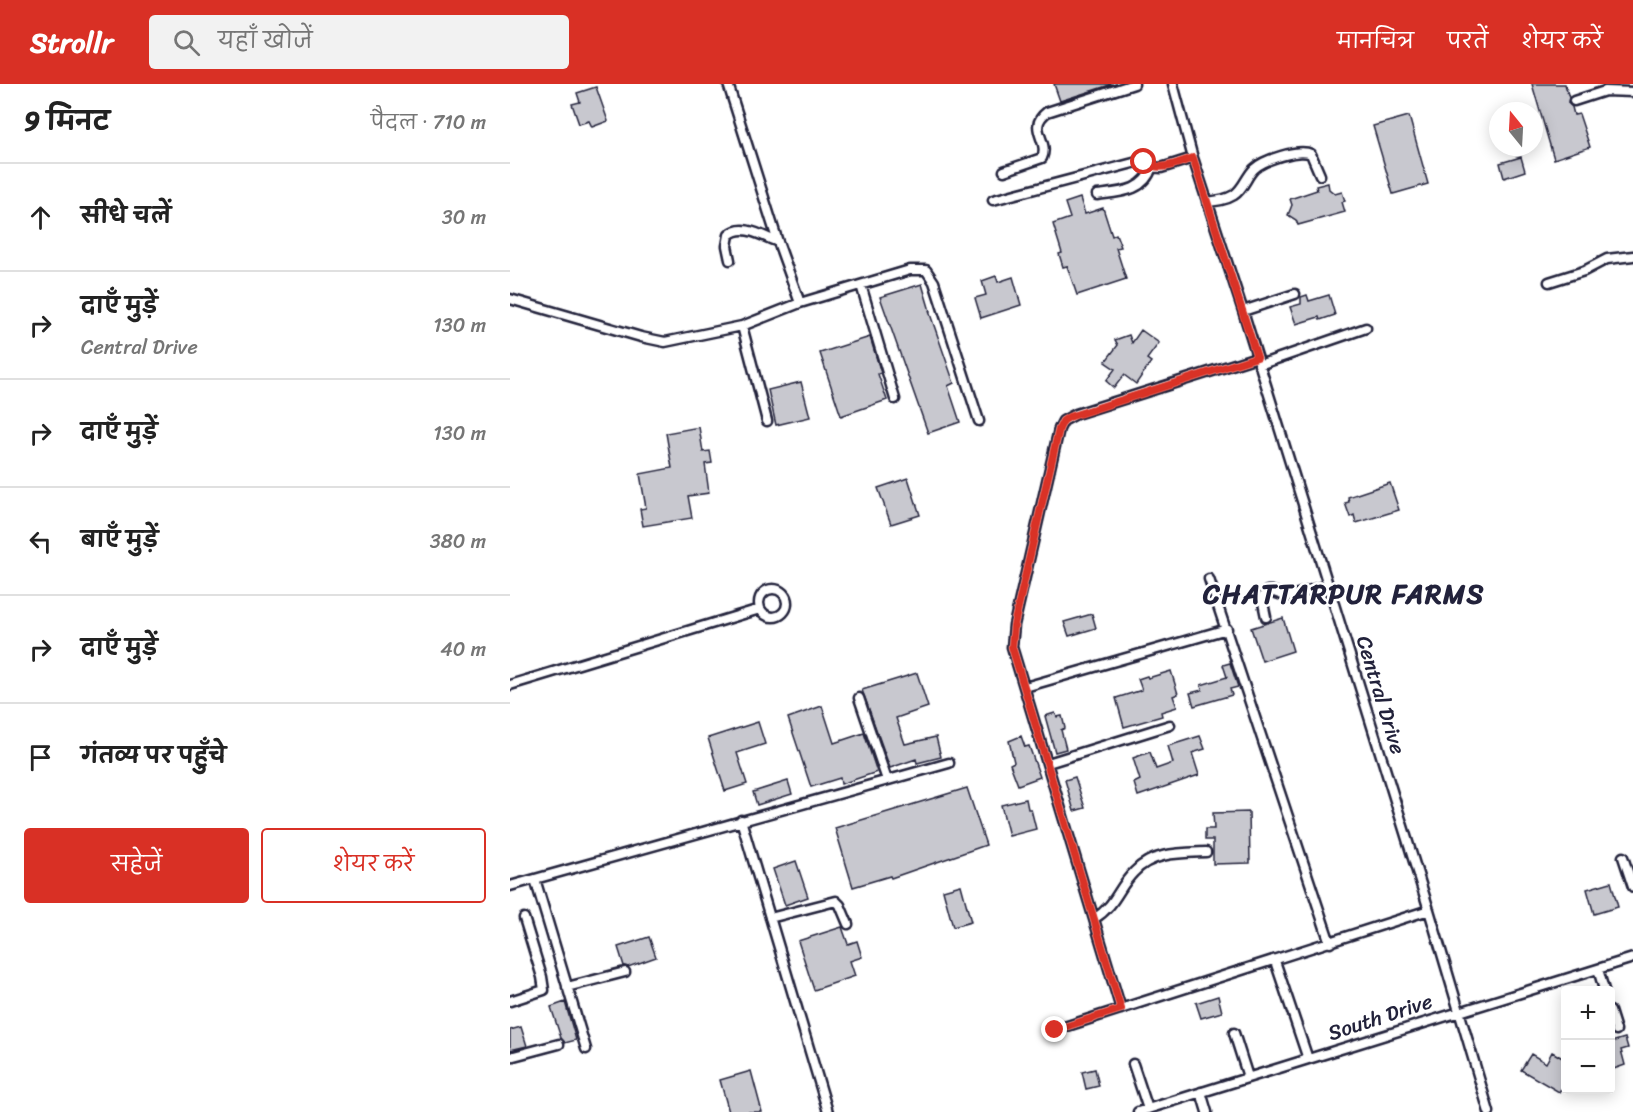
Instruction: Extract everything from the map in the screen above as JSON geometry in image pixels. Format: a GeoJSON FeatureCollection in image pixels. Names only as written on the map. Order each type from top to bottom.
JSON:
{"type":"FeatureCollection","features":[{"type":"Feature","properties":{"kind":"street"},"geometry":{"type":"LineString","coordinates":[[728,84],[778,242],[800,303]]}},
{"type":"Feature","properties":{"kind":"street"},"geometry":{"type":"LineString","coordinates":[[1004,171],[1042,158],[1045,152],[1037,125],[1038,120],[1047,112],[1134,84]]}},
{"type":"Feature","properties":{"kind":"street","name":"Central Drive"},"geometry":{"type":"LineString","coordinates":[[1173,84],[1193,158],[1243,311],[1429,910],[1489,1112]]}},
{"type":"Feature","properties":{"kind":"street"},"geometry":{"type":"LineString","coordinates":[[1574,101],[1605,91],[1633,92]]}},
{"type":"Feature","properties":{"kind":"street"},"geometry":{"type":"LineString","coordinates":[[1207,202],[1232,197],[1241,190],[1256,167],[1269,160],[1302,151],[1311,153],[1320,175]]}},
{"type":"Feature","properties":{"kind":"street"},"geometry":{"type":"LineString","coordinates":[[993,200],[1141,162],[1161,168],[1193,158]]}},
{"type":"Feature","properties":{"kind":"street"},"geometry":{"type":"LineString","coordinates":[[1097,195],[1134,189],[1145,182],[1152,167]]}},
{"type":"Feature","properties":{"kind":"street"},"geometry":{"type":"LineString","coordinates":[[730,260],[727,240],[729,235],[736,230],[747,230],[778,242]]}},
{"type":"Feature","properties":{"kind":"street"},"geometry":{"type":"LineString","coordinates":[[1550,282],[1584,271],[1607,259],[1633,256]]}},
{"type":"Feature","properties":{"kind":"street"},"geometry":{"type":"LineString","coordinates":[[510,299],[656,341],[676,341],[742,326],[800,303],[920,269],[929,272],[934,282],[980,421]]}},
{"type":"Feature","properties":{"kind":"street"},"geometry":{"type":"LineString","coordinates":[[861,285],[896,399]]}},
{"type":"Feature","properties":{"kind":"street"},"geometry":{"type":"LineString","coordinates":[[1243,311],[1295,294]]}},
{"type":"Feature","properties":{"kind":"street"},"geometry":{"type":"LineString","coordinates":[[742,326],[767,421]]}},
{"type":"Feature","properties":{"kind":"street"},"geometry":{"type":"LineString","coordinates":[[1121,1009],[1012,647],[1012,638],[1059,429],[1063,421],[1076,414],[1366,328]]}},
{"type":"Feature","properties":{"kind":"street"},"geometry":{"type":"LineString","coordinates":[[1209,579],[1330,943]]}},
{"type":"Feature","properties":{"kind":"street"},"geometry":{"type":"LineString","coordinates":[[1266,617],[1262,598],[1267,591],[1288,597],[1328,585]]}},
{"type":"Feature","properties":{"kind":"street"},"geometry":{"type":"LineString","coordinates":[[510,685],[760,609]]}},
{"type":"Feature","properties":{"kind":"street"},"geometry":{"type":"LineString","coordinates":[[1025,687],[1227,629]]}},
{"type":"Feature","properties":{"kind":"street"},"geometry":{"type":"LineString","coordinates":[[859,698],[887,780]]}},
{"type":"Feature","properties":{"kind":"street"},"geometry":{"type":"LineString","coordinates":[[1048,763],[1170,725]]}},
{"type":"Feature","properties":{"kind":"street"},"geometry":{"type":"LineString","coordinates":[[510,886],[949,763]]}},
{"type":"Feature","properties":{"kind":"street"},"geometry":{"type":"LineString","coordinates":[[741,820],[828,1112]]}},
{"type":"Feature","properties":{"kind":"street"},"geometry":{"type":"LineString","coordinates":[[1094,919],[1111,905],[1133,872],[1152,859],[1172,854],[1206,852]]}},
{"type":"Feature","properties":{"kind":"street"},"geometry":{"type":"LineString","coordinates":[[1623,857],[1633,887]]}},
{"type":"Feature","properties":{"kind":"street"},"geometry":{"type":"LineString","coordinates":[[535,879],[586,1049]]}},
{"type":"Feature","properties":{"kind":"street"},"geometry":{"type":"LineString","coordinates":[[770,918],[836,901],[848,924]]}},
{"type":"Feature","properties":{"kind":"street"},"geometry":{"type":"LineString","coordinates":[[1055,1030],[1429,910]]}},
{"type":"Feature","properties":{"kind":"street"},"geometry":{"type":"LineString","coordinates":[[510,1001],[544,990],[524,918]]}},
{"type":"Feature","properties":{"kind":"street","name":"South Drive"},"geometry":{"type":"LineString","coordinates":[[1138,1112],[1633,958]]}},
{"type":"Feature","properties":{"kind":"street"},"geometry":{"type":"LineString","coordinates":[[1275,961],[1308,1059]]}},
{"type":"Feature","properties":{"kind":"street"},"geometry":{"type":"LineString","coordinates":[[1598,969],[1603,986]]}},
{"type":"Feature","properties":{"kind":"street"},"geometry":{"type":"LineString","coordinates":[[567,987],[625,972]]}},
{"type":"Feature","properties":{"kind":"street"},"geometry":{"type":"LineString","coordinates":[[1234,1033],[1248,1077]]}},
{"type":"Feature","properties":{"kind":"street"},"geometry":{"type":"LineString","coordinates":[[510,1057],[559,1044]]}},
{"type":"Feature","properties":{"kind":"street"},"geometry":{"type":"LineString","coordinates":[[1133,1064],[1148,1109]]}},
{"type":"Feature","properties":{"kind":"street"},"geometry":{"type":"LineString","coordinates":[[1201,1092],[1207,1112]]}},
{"type":"Feature","properties":{"kind":"building"},"geometry":{"type":"Polygon","coordinates":[[[1054,84],[1113,84],[1060,101],[1054,84]]]}},
{"type":"Feature","properties":{"kind":"building"},"geometry":{"type":"Polygon","coordinates":[[[1532,84],[1565,84],[1568,103],[1574,115],[1579,114],[1590,147],[1554,159],[1543,122],[1543,102],[1537,102],[1532,84]]]}},
{"type":"Feature","properties":{"kind":"building"},"geometry":{"type":"Polygon","coordinates":[[[596,87],[608,121],[592,127],[589,121],[579,124],[572,104],[580,102],[577,93],[596,87]]]}},
{"type":"Feature","properties":{"kind":"building"},"geometry":{"type":"Polygon","coordinates":[[[1409,116],[1428,184],[1393,194],[1373,126],[1409,116]]]}},
{"type":"Feature","properties":{"kind":"building"},"geometry":{"type":"Polygon","coordinates":[[[1521,157],[1525,171],[1504,178],[1500,163],[1521,157]]]}},
{"type":"Feature","properties":{"kind":"building"},"geometry":{"type":"Polygon","coordinates":[[[1328,183],[1329,189],[1335,194],[1342,192],[1345,212],[1298,225],[1296,220],[1288,215],[1292,205],[1290,199],[1317,190],[1316,186],[1328,183]]]}},
{"type":"Feature","properties":{"kind":"building"},"geometry":{"type":"Polygon","coordinates":[[[1080,198],[1085,214],[1103,208],[1112,236],[1116,234],[1121,247],[1116,248],[1126,279],[1077,295],[1067,266],[1063,267],[1059,254],[1062,253],[1053,224],[1070,218],[1065,203],[1080,198]]]}},
{"type":"Feature","properties":{"kind":"building"},"geometry":{"type":"Polygon","coordinates":[[[996,276],[998,282],[1013,277],[1021,305],[981,318],[975,298],[986,295],[982,281],[996,276]]]}},
{"type":"Feature","properties":{"kind":"building"},"geometry":{"type":"Polygon","coordinates":[[[922,284],[954,383],[948,386],[960,422],[928,433],[880,297],[922,284]]]}},
{"type":"Feature","properties":{"kind":"building"},"geometry":{"type":"Polygon","coordinates":[[[1307,295],[1309,301],[1329,295],[1335,315],[1296,324],[1290,307],[1301,304],[1301,297],[1307,295]]]}},
{"type":"Feature","properties":{"kind":"building"},"geometry":{"type":"Polygon","coordinates":[[[1141,330],[1159,343],[1147,359],[1151,362],[1136,384],[1124,375],[1114,388],[1106,381],[1115,369],[1105,362],[1118,345],[1115,340],[1129,335],[1132,343],[1141,330]]]}},
{"type":"Feature","properties":{"kind":"building"},"geometry":{"type":"Polygon","coordinates":[[[870,337],[881,373],[878,374],[887,400],[841,416],[820,353],[870,337]]]}},
{"type":"Feature","properties":{"kind":"building"},"geometry":{"type":"Polygon","coordinates":[[[801,382],[810,417],[776,425],[768,390],[801,382]]]}},
{"type":"Feature","properties":{"kind":"building"},"geometry":{"type":"Polygon","coordinates":[[[699,427],[703,452],[710,451],[712,463],[705,464],[709,493],[688,496],[692,518],[643,526],[640,509],[646,508],[640,474],[672,468],[666,433],[699,427]]]}},
{"type":"Feature","properties":{"kind":"building"},"geometry":{"type":"Polygon","coordinates":[[[908,478],[920,515],[891,524],[878,488],[908,478]]]}},
{"type":"Feature","properties":{"kind":"building"},"geometry":{"type":"Polygon","coordinates":[[[1390,483],[1399,510],[1356,523],[1354,515],[1350,517],[1345,503],[1349,502],[1348,497],[1390,483]]]}},
{"type":"Feature","properties":{"kind":"building"},"geometry":{"type":"Polygon","coordinates":[[[1092,614],[1096,628],[1069,636],[1064,622],[1092,614]]]}},
{"type":"Feature","properties":{"kind":"building"},"geometry":{"type":"Polygon","coordinates":[[[1283,618],[1293,651],[1262,661],[1251,628],[1283,618]]]}},
{"type":"Feature","properties":{"kind":"building"},"geometry":{"type":"Polygon","coordinates":[[[1230,663],[1238,687],[1230,689],[1232,695],[1194,706],[1190,693],[1202,690],[1201,685],[1227,677],[1223,665],[1230,663]]]}},
{"type":"Feature","properties":{"kind":"building"},"geometry":{"type":"Polygon","coordinates":[[[1171,671],[1178,694],[1173,696],[1177,707],[1161,712],[1162,716],[1124,727],[1116,698],[1142,690],[1138,679],[1171,671]]]}},
{"type":"Feature","properties":{"kind":"building"},"geometry":{"type":"Polygon","coordinates":[[[917,673],[928,707],[896,718],[905,744],[936,737],[941,757],[917,763],[916,759],[890,768],[862,690],[917,673]]]}},
{"type":"Feature","properties":{"kind":"building"},"geometry":{"type":"Polygon","coordinates":[[[822,706],[834,743],[864,733],[877,772],[841,784],[840,778],[811,787],[788,718],[822,706]]]}},
{"type":"Feature","properties":{"kind":"building"},"geometry":{"type":"Polygon","coordinates":[[[1055,713],[1057,717],[1062,716],[1065,728],[1061,730],[1066,749],[1055,752],[1045,716],[1055,713]]]}},
{"type":"Feature","properties":{"kind":"building"},"geometry":{"type":"Polygon","coordinates":[[[758,722],[765,744],[737,753],[747,784],[725,791],[708,738],[758,722]]]}},
{"type":"Feature","properties":{"kind":"building"},"geometry":{"type":"Polygon","coordinates":[[[1021,736],[1025,747],[1029,746],[1040,777],[1018,785],[1010,764],[1014,762],[1009,741],[1021,736]]]}},
{"type":"Feature","properties":{"kind":"building"},"geometry":{"type":"Polygon","coordinates":[[[1200,736],[1205,749],[1192,753],[1199,775],[1138,796],[1134,783],[1140,780],[1133,758],[1150,752],[1156,769],[1173,763],[1168,746],[1200,736]]]}},
{"type":"Feature","properties":{"kind":"building"},"geometry":{"type":"Polygon","coordinates":[[[1075,777],[1085,808],[1074,811],[1065,780],[1075,777]]]}},
{"type":"Feature","properties":{"kind":"building"},"geometry":{"type":"Polygon","coordinates":[[[788,781],[792,794],[757,805],[753,792],[788,781]]]}},
{"type":"Feature","properties":{"kind":"building"},"geometry":{"type":"Polygon","coordinates":[[[967,788],[986,845],[891,878],[890,876],[853,887],[835,828],[967,788]]]}},
{"type":"Feature","properties":{"kind":"building"},"geometry":{"type":"Polygon","coordinates":[[[1026,799],[1036,829],[1009,836],[1001,805],[1026,799]]]}},
{"type":"Feature","properties":{"kind":"building"},"geometry":{"type":"Polygon","coordinates":[[[1249,812],[1250,863],[1213,864],[1213,840],[1205,840],[1205,829],[1214,829],[1213,813],[1249,812]]]}},
{"type":"Feature","properties":{"kind":"building"},"geometry":{"type":"Polygon","coordinates":[[[796,861],[808,897],[785,905],[773,869],[796,861]]]}},
{"type":"Feature","properties":{"kind":"building"},"geometry":{"type":"Polygon","coordinates":[[[1611,882],[1618,907],[1594,914],[1587,889],[1611,882]]]}},
{"type":"Feature","properties":{"kind":"building"},"geometry":{"type":"Polygon","coordinates":[[[961,885],[971,922],[953,927],[943,890],[961,885]]]}},
{"type":"Feature","properties":{"kind":"building"},"geometry":{"type":"Polygon","coordinates":[[[842,927],[848,944],[857,941],[862,957],[850,961],[855,976],[814,990],[798,941],[842,927]]]}},
{"type":"Feature","properties":{"kind":"building"},"geometry":{"type":"Polygon","coordinates":[[[649,937],[656,957],[628,967],[624,966],[618,947],[649,937]]]}},
{"type":"Feature","properties":{"kind":"building"},"geometry":{"type":"Polygon","coordinates":[[[1218,996],[1222,1012],[1201,1018],[1196,1003],[1218,996]]]}},
{"type":"Feature","properties":{"kind":"building"},"geometry":{"type":"Polygon","coordinates":[[[565,1002],[576,1040],[565,1043],[561,1038],[551,1007],[565,1002]]]}},
{"type":"Feature","properties":{"kind":"building"},"geometry":{"type":"Polygon","coordinates":[[[521,1027],[527,1046],[510,1050],[510,1030],[521,1027]]]}},
{"type":"Feature","properties":{"kind":"building"},"geometry":{"type":"Polygon","coordinates":[[[1625,1038],[1628,1048],[1621,1050],[1625,1065],[1615,1069],[1615,1041],[1625,1038]]]}},
{"type":"Feature","properties":{"kind":"building"},"geometry":{"type":"Polygon","coordinates":[[[1552,1052],[1561,1057],[1561,1089],[1559,1092],[1521,1070],[1531,1054],[1546,1063],[1552,1052]]]}},
{"type":"Feature","properties":{"kind":"building"},"geometry":{"type":"Polygon","coordinates":[[[1095,1069],[1099,1086],[1086,1089],[1082,1072],[1095,1069]]]}},
{"type":"Feature","properties":{"kind":"building"},"geometry":{"type":"Polygon","coordinates":[[[751,1071],[762,1112],[729,1112],[720,1080],[751,1071]]]}},
{"type":"Feature","properties":{"kind":"district","name":"CHATTARPUR FARMS"},"geometry":{"type":"Point","coordinates":[1344,594]}},
{"type":"Feature","properties":{"kind":"route"},"geometry":{"type":"LineString","coordinates":[[1055,1030],[1121,1009],[1012,647],[1014,625],[1059,429],[1063,421],[1069,417],[1257,357],[1193,158],[1161,168],[1152,167],[1144,162]]}}]}
